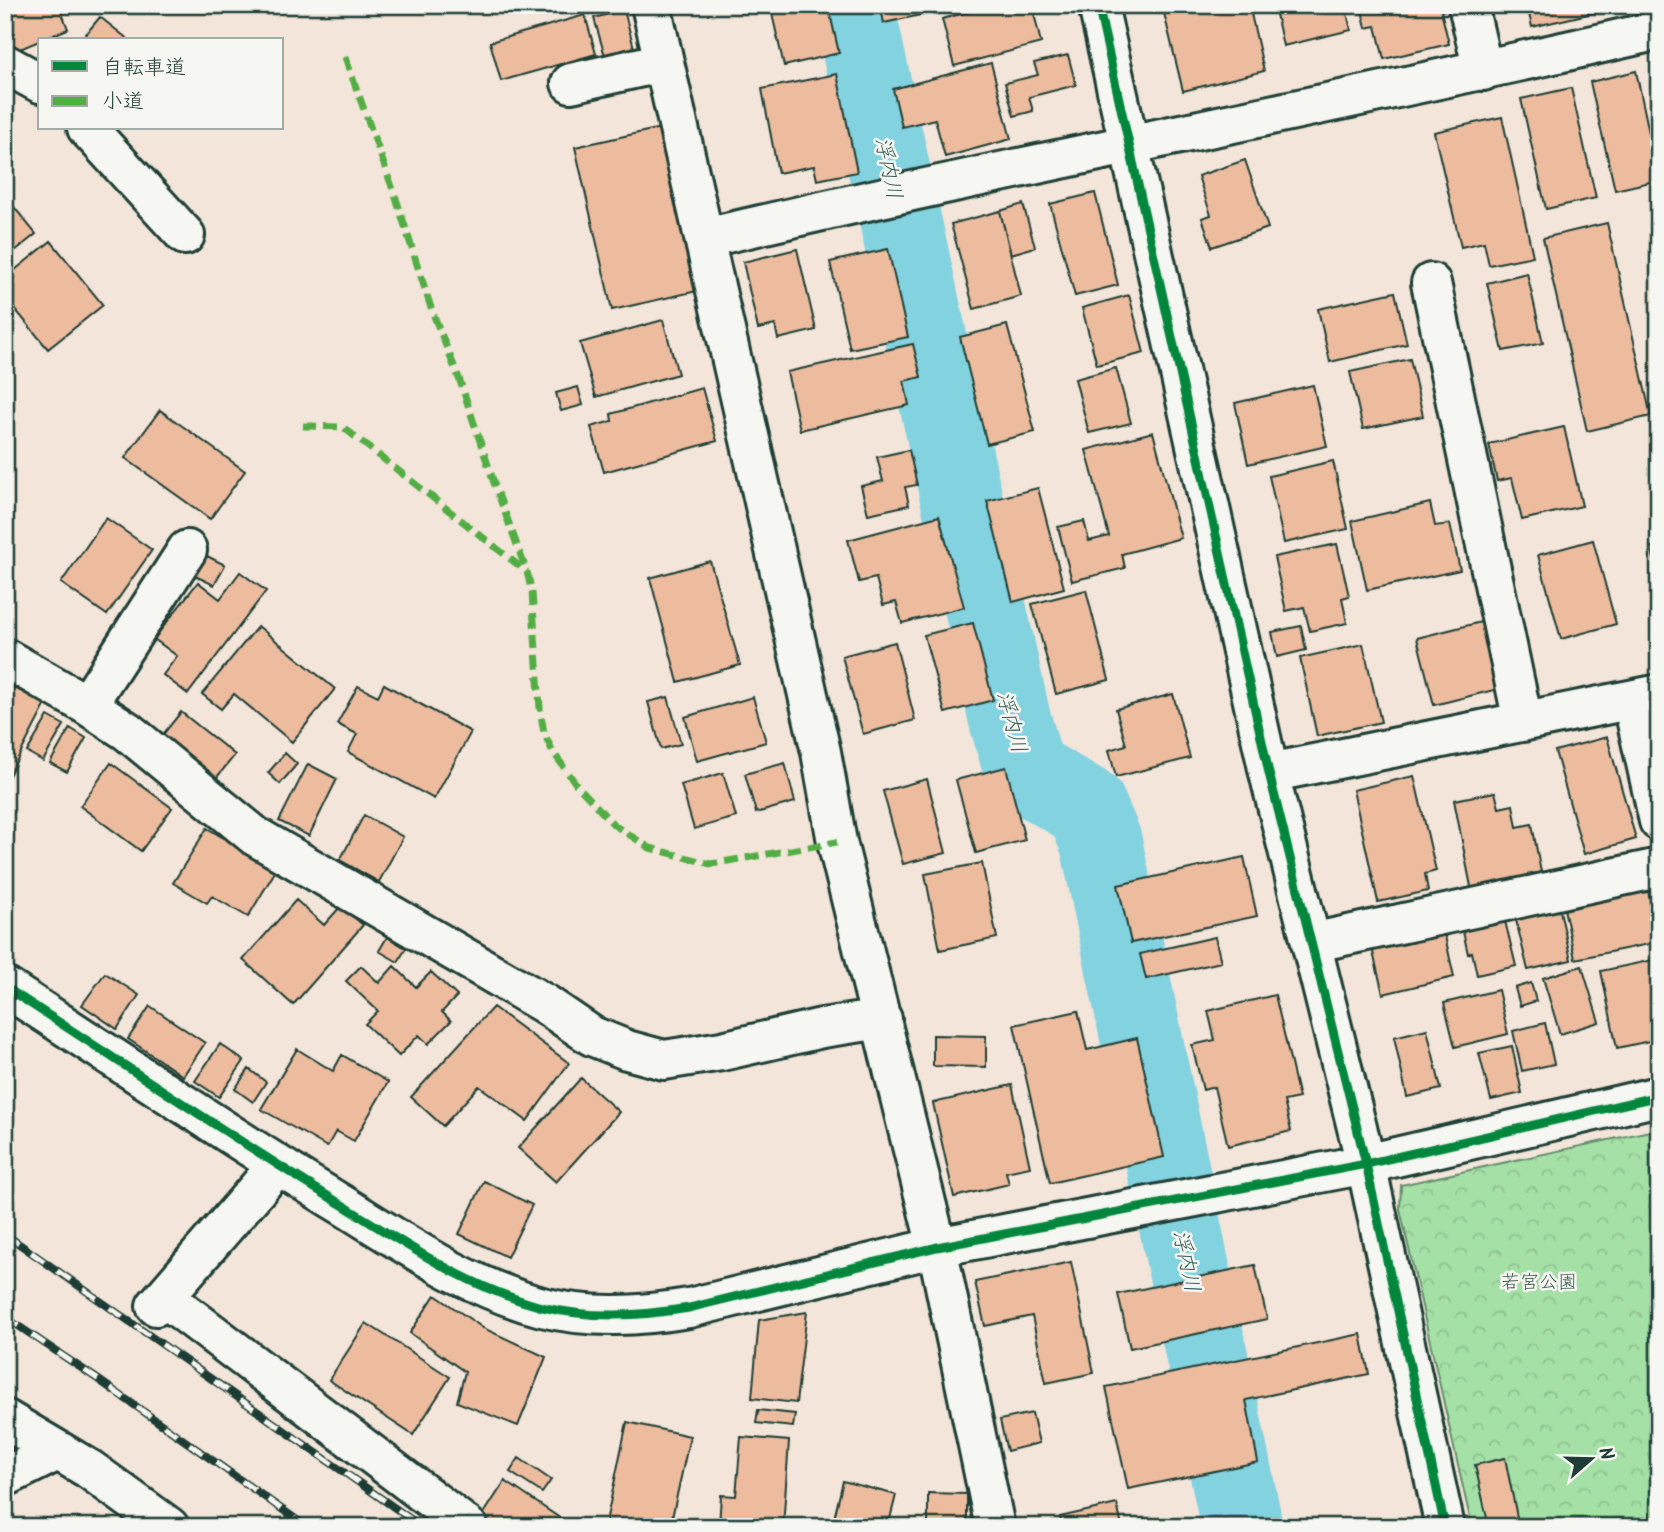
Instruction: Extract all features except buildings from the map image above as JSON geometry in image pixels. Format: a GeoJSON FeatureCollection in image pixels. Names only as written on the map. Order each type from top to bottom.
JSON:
{"type":"FeatureCollection","features":[{"type":"Feature","properties":{"kind":"street"},"geometry":{"type":"LineString","coordinates":[[651,5],[821,752],[837,842],[937,1247],[995,1527]]}},
{"type":"Feature","properties":{"kind":"street"},"geometry":{"type":"LineString","coordinates":[[1098,5],[1269,773],[1366,1164],[1445,1527]]}},
{"type":"Feature","properties":{"kind":"street"},"geometry":{"type":"LineString","coordinates":[[1468,5],[1483,71]]}},
{"type":"Feature","properties":{"kind":"street"},"geometry":{"type":"LineString","coordinates":[[705,238],[864,200],[1483,71],[1659,30]]}},
{"type":"Feature","properties":{"kind":"street"},"geometry":{"type":"LineString","coordinates":[[571,83],[664,62]]}},
{"type":"Feature","properties":{"kind":"street"},"geometry":{"type":"LineString","coordinates":[[5,64],[38,82]]}},
{"type":"Feature","properties":{"kind":"street"},"geometry":{"type":"LineString","coordinates":[[89,130],[185,235]]}},
{"type":"Feature","properties":{"kind":"street"},"geometry":{"type":"LineString","coordinates":[[1431,283],[1523,722]]}},
{"type":"Feature","properties":{"kind":"street"},"geometry":{"type":"LineString","coordinates":[[87,705],[187,550]]}},
{"type":"Feature","properties":{"kind":"street"},"geometry":{"type":"LineString","coordinates":[[5,658],[127,731],[256,836],[545,1004],[593,1036],[627,1050],[664,1060],[683,1058],[882,1018]]}},
{"type":"Feature","properties":{"kind":"street"},"geometry":{"type":"LineString","coordinates":[[1269,773],[1645,697],[1659,821]]}},
{"type":"Feature","properties":{"kind":"street"},"geometry":{"type":"LineString","coordinates":[[1311,943],[1659,867]]}},
{"type":"Feature","properties":{"kind":"street"},"geometry":{"type":"LineString","coordinates":[[5,987],[278,1165],[440,1265],[505,1295],[542,1307],[583,1315],[654,1314],[689,1308],[937,1247],[1366,1164],[1659,1096]]}},
{"type":"Feature","properties":{"kind":"street"},"geometry":{"type":"LineString","coordinates":[[278,1165],[160,1301],[468,1527]]}},
{"type":"Feature","properties":{"kind":"street"},"geometry":{"type":"LineString","coordinates":[[5,1419],[89,1469],[169,1527]]}},
{"type":"Feature","properties":{"kind":"street"},"geometry":{"type":"LineString","coordinates":[[5,1477],[57,1451]]}},
{"type":"Feature","properties":{"kind":"green space","name":"若宮公園"},"geometry":{"type":"Polygon","coordinates":[[[1659,1129],[1659,1527],[1472,1527],[1400,1209],[1401,1185],[1659,1129]]]}},
{"type":"Feature","properties":{"kind":"waterway","name":"浮内川"},"geometry":{"type":"LineString","coordinates":[[853,5],[1010,720],[1025,772],[1086,807],[1101,842],[1242,1527]]}},
{"type":"Feature","properties":{"kind":"railway"},"geometry":{"type":"LineString","coordinates":[[5,1234],[422,1527]]}},
{"type":"Feature","properties":{"kind":"railway"},"geometry":{"type":"LineString","coordinates":[[5,1317],[307,1527]]}},
{"type":"Feature","properties":{"kind":"marked path"},"geometry":{"type":"LineString","coordinates":[[345,57],[395,195],[432,311],[460,381],[527,572],[532,592],[540,708],[544,733],[553,752],[576,784],[614,825],[650,848],[711,864],[837,842]]}},
{"type":"Feature","properties":{"kind":"marked path"},"geometry":{"type":"LineString","coordinates":[[303,426],[343,427],[527,572]]}},
{"type":"Feature","properties":{"kind":"cycle path"},"geometry":{"type":"LineString","coordinates":[[1098,5],[1269,773],[1366,1164],[1445,1527]]}},
{"type":"Feature","properties":{"kind":"cycle path"},"geometry":{"type":"LineString","coordinates":[[5,987],[258,1153],[439,1264],[515,1299],[560,1311],[597,1315],[652,1313],[689,1308],[937,1247],[1366,1164],[1659,1096]]}}]}
